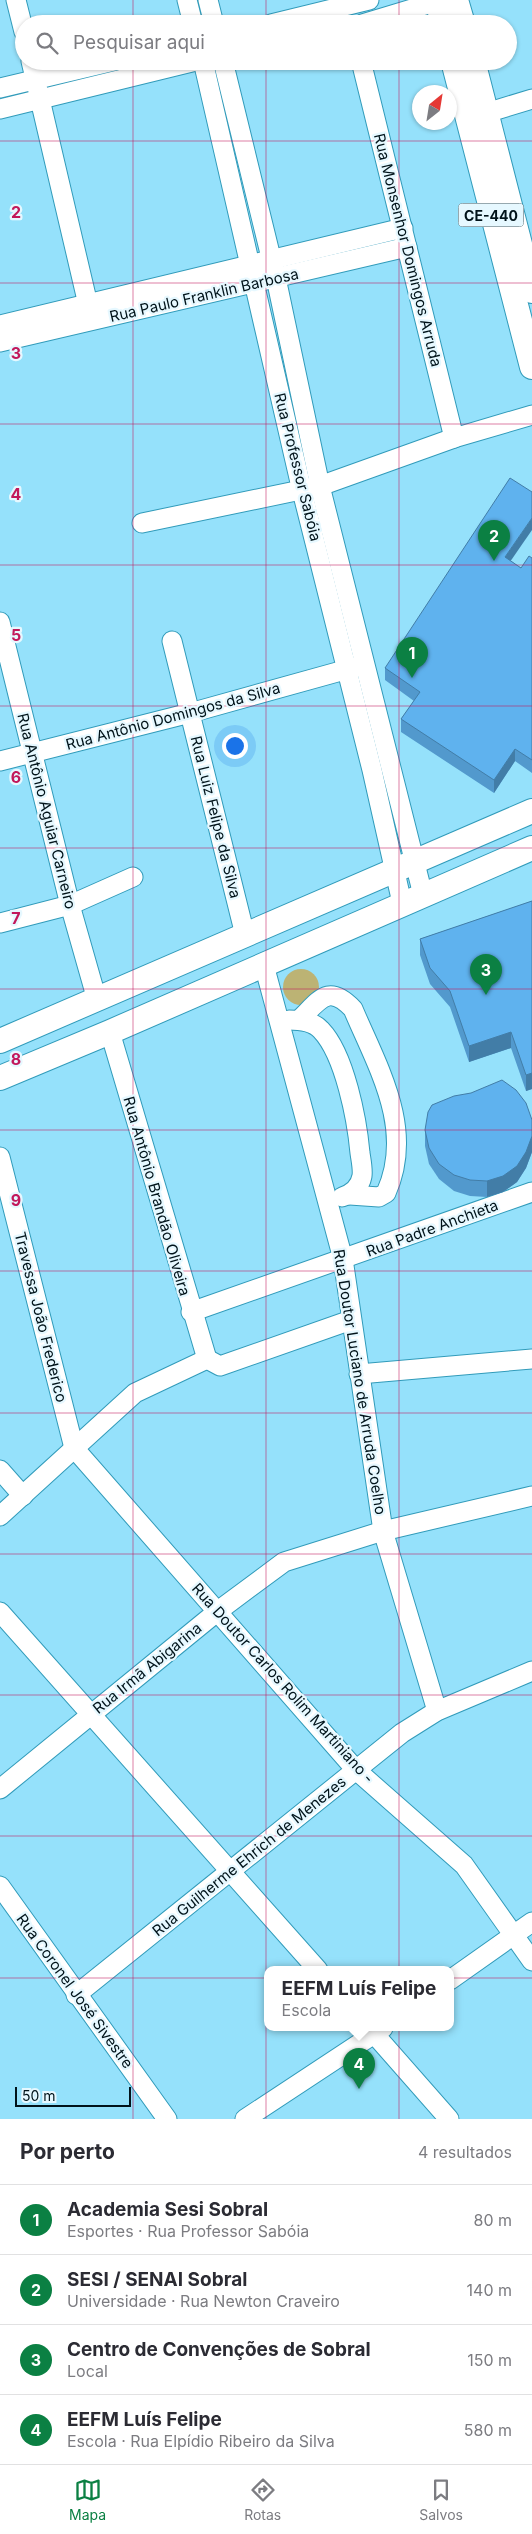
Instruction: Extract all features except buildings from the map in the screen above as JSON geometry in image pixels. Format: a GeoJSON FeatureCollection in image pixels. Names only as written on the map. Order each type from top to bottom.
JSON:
{"type":"FeatureCollection","features":[{"type":"Feature","properties":{"kind":"main road"},"geometry":{"type":"LineString","coordinates":[[443,5],[454,15]]}},
{"type":"Feature","properties":{"kind":"main road","name":"CE-440"},"geometry":{"type":"LineString","coordinates":[[456,70],[478,115],[532,291]]}},
{"type":"Feature","properties":{"kind":"main road","name":"CE-440"},"geometry":{"type":"LineString","coordinates":[[474,70],[478,115],[532,368]]}},
{"type":"Feature","properties":{"kind":"main road"},"geometry":{"type":"LineString","coordinates":[[0,1041],[404,868],[532,811]]}},
{"type":"Feature","properties":{"kind":"main road"},"geometry":{"type":"LineString","coordinates":[[0,1078],[532,848]]}},
{"type":"Feature","properties":{"kind":"main road"},"geometry":{"type":"LineString","coordinates":[[147,978],[160,1009]]}},
{"type":"Feature","properties":{"kind":"street"},"geometry":{"type":"LineString","coordinates":[[16,0],[20,15]]}},
{"type":"Feature","properties":{"kind":"street"},"geometry":{"type":"LineString","coordinates":[[187,0],[191,15]]}},
{"type":"Feature","properties":{"kind":"street"},"geometry":{"type":"LineString","coordinates":[[208,0],[212,15]]}},
{"type":"Feature","properties":{"kind":"street"},"geometry":{"type":"LineString","coordinates":[[320,15],[348,10],[369,0]]}},
{"type":"Feature","properties":{"kind":"street"},"geometry":{"type":"LineString","coordinates":[[400,15],[443,5]]}},
{"type":"Feature","properties":{"kind":"street"},"geometry":{"type":"LineString","coordinates":[[33,70],[92,322]]}},
{"type":"Feature","properties":{"kind":"street"},"geometry":{"type":"LineString","coordinates":[[0,88],[77,70]]}},
{"type":"Feature","properties":{"kind":"street"},"geometry":{"type":"LineString","coordinates":[[0,109],[158,70]]}},
{"type":"Feature","properties":{"kind":"street","name":"Rua Professor Sabóia"},"geometry":{"type":"LineString","coordinates":[[204,70],[302,492],[327,548],[365,664],[404,868]]}},
{"type":"Feature","properties":{"kind":"street","name":"Rua Professor Sabóia"},"geometry":{"type":"LineString","coordinates":[[225,70],[274,269],[320,486],[327,548],[346,669],[372,770],[404,868]]}},
{"type":"Feature","properties":{"kind":"street","name":"Rua Monsenhor Domingos Arruda"},"geometry":{"type":"LineString","coordinates":[[363,70],[454,438]]}},
{"type":"Feature","properties":{"kind":"street"},"geometry":{"type":"LineString","coordinates":[[478,115],[532,99]]}},
{"type":"Feature","properties":{"kind":"street","name":"Rua Paulo Franklin Barbosa"},"geometry":{"type":"LineString","coordinates":[[0,324],[36,325],[92,322],[274,269],[403,228]]}},
{"type":"Feature","properties":{"kind":"street","name":"Rua Paulo Franklin Barbosa"},"geometry":{"type":"LineString","coordinates":[[274,269],[408,247]]}},
{"type":"Feature","properties":{"kind":"street","name":"Rua Paulo Franklin Barbosa"},"geometry":{"type":"LineString","coordinates":[[0,342],[87,302],[252,275]]}},
{"type":"Feature","properties":{"kind":"street"},"geometry":{"type":"LineString","coordinates":[[142,524],[302,492],[454,438],[532,415]]}},
{"type":"Feature","properties":{"kind":"street","name":"Rua Antônio Aguiar Carneiro"},"geometry":{"type":"LineString","coordinates":[[0,622],[70,905],[97,1000]]}},
{"type":"Feature","properties":{"kind":"street","name":"Rua Luiz Felipe da Silva"},"geometry":{"type":"LineString","coordinates":[[172,641],[245,935]]}},
{"type":"Feature","properties":{"kind":"street","name":"Rua Antônio Domingos da Silva"},"geometry":{"type":"LineString","coordinates":[[0,761],[190,713],[365,664]]}},
{"type":"Feature","properties":{"kind":"street"},"geometry":{"type":"LineString","coordinates":[[404,868],[412,899]]}},
{"type":"Feature","properties":{"kind":"street"},"geometry":{"type":"LineString","coordinates":[[0,923],[70,905],[133,877]]}},
{"type":"Feature","properties":{"kind":"street","name":"Rua Doutor Luciano de Arruda Coelho"},"geometry":{"type":"LineString","coordinates":[[264,965],[343,1260],[383,1531],[437,1711]]}},
{"type":"Feature","properties":{"kind":"street"},"geometry":{"type":"LineString","coordinates":[[299,1020],[324,996],[332,994],[343,998],[354,1009],[393,1104],[397,1148],[386,1193],[379,1197],[350,1195],[326,1201]]}},
{"type":"Feature","properties":{"kind":"street"},"geometry":{"type":"LineString","coordinates":[[279,1020],[299,1020],[312,1023],[322,1030],[341,1064],[357,1121],[362,1176],[359,1186],[350,1195]]}},
{"type":"Feature","properties":{"kind":"street","name":"Rua Antônio Brandão Oliveira"},"geometry":{"type":"LineString","coordinates":[[110,1032],[191,1312],[207,1359]]}},
{"type":"Feature","properties":{"kind":"street","name":"Travessa João Frederico"},"geometry":{"type":"LineString","coordinates":[[0,1157],[74,1448]]}},
{"type":"Feature","properties":{"kind":"street","name":"Rua Padre Anchieta"},"geometry":{"type":"LineString","coordinates":[[191,1312],[532,1192]]}},
{"type":"Feature","properties":{"kind":"street"},"geometry":{"type":"LineString","coordinates":[[0,1516],[135,1393],[207,1359],[220,1366],[351,1320]]}},
{"type":"Feature","properties":{"kind":"street"},"geometry":{"type":"LineString","coordinates":[[359,1374],[532,1359]]}},
{"type":"Feature","properties":{"kind":"street","name":"Rua Doutor Carlos Rolim Martiniano -"},"geometry":{"type":"LineString","coordinates":[[74,1448],[356,1770],[464,1865],[512,1936],[532,1960]]}},
{"type":"Feature","properties":{"kind":"street"},"geometry":{"type":"LineString","coordinates":[[0,1470],[23,1496]]}},
{"type":"Feature","properties":{"kind":"street","name":"Rua Irmã Abigarina"},"geometry":{"type":"LineString","coordinates":[[0,1789],[218,1611],[284,1562],[383,1531],[532,1496]]}},
{"type":"Feature","properties":{"kind":"street"},"geometry":{"type":"LineString","coordinates":[[0,1612],[314,1966]]}},
{"type":"Feature","properties":{"kind":"street","name":"Rua Guilherme Ehrich de Menezes"},"geometry":{"type":"LineString","coordinates":[[76,1994],[402,1733],[437,1711],[532,1671]]}},
{"type":"Feature","properties":{"kind":"street","name":"Rua Coronel José Sivestre"},"geometry":{"type":"LineString","coordinates":[[0,1886],[76,1994],[168,2119]]}},
{"type":"Feature","properties":{"kind":"street"},"geometry":{"type":"LineString","coordinates":[[454,1977],[532,1922]]}},
{"type":"Feature","properties":{"kind":"street"},"geometry":{"type":"LineString","coordinates":[[245,2119],[374,2031]]}},
{"type":"Feature","properties":{"kind":"street"},"geometry":{"type":"LineString","coordinates":[[376,2031],[449,2119]]}},
{"type":"Feature","properties":{"kind":"shaded area"},"geometry":{"type":"Polygon","coordinates":[[[301,969],[308,970],[314,974],[318,980],[318,994],[314,1000],[308,1004],[301,1005],[294,1004],[288,1000],[284,994],[283,987],[284,980],[288,974],[294,970],[301,969]]]}},
{"type":"Feature","properties":{"kind":"place","name":"SESI / SENAI Sobral"},"geometry":{"type":"Point","coordinates":[494,561]}},
{"type":"Feature","properties":{"kind":"place","name":"Academia Sesi Sobral"},"geometry":{"type":"Point","coordinates":[412,678]}},
{"type":"Feature","properties":{"kind":"place","name":"Centro de Convenções de Sobral"},"geometry":{"type":"Point","coordinates":[486,995]}},
{"type":"Feature","properties":{"kind":"place","name":"EEFM Luís Felipe"},"geometry":{"type":"Point","coordinates":[359,2089]}}]}
